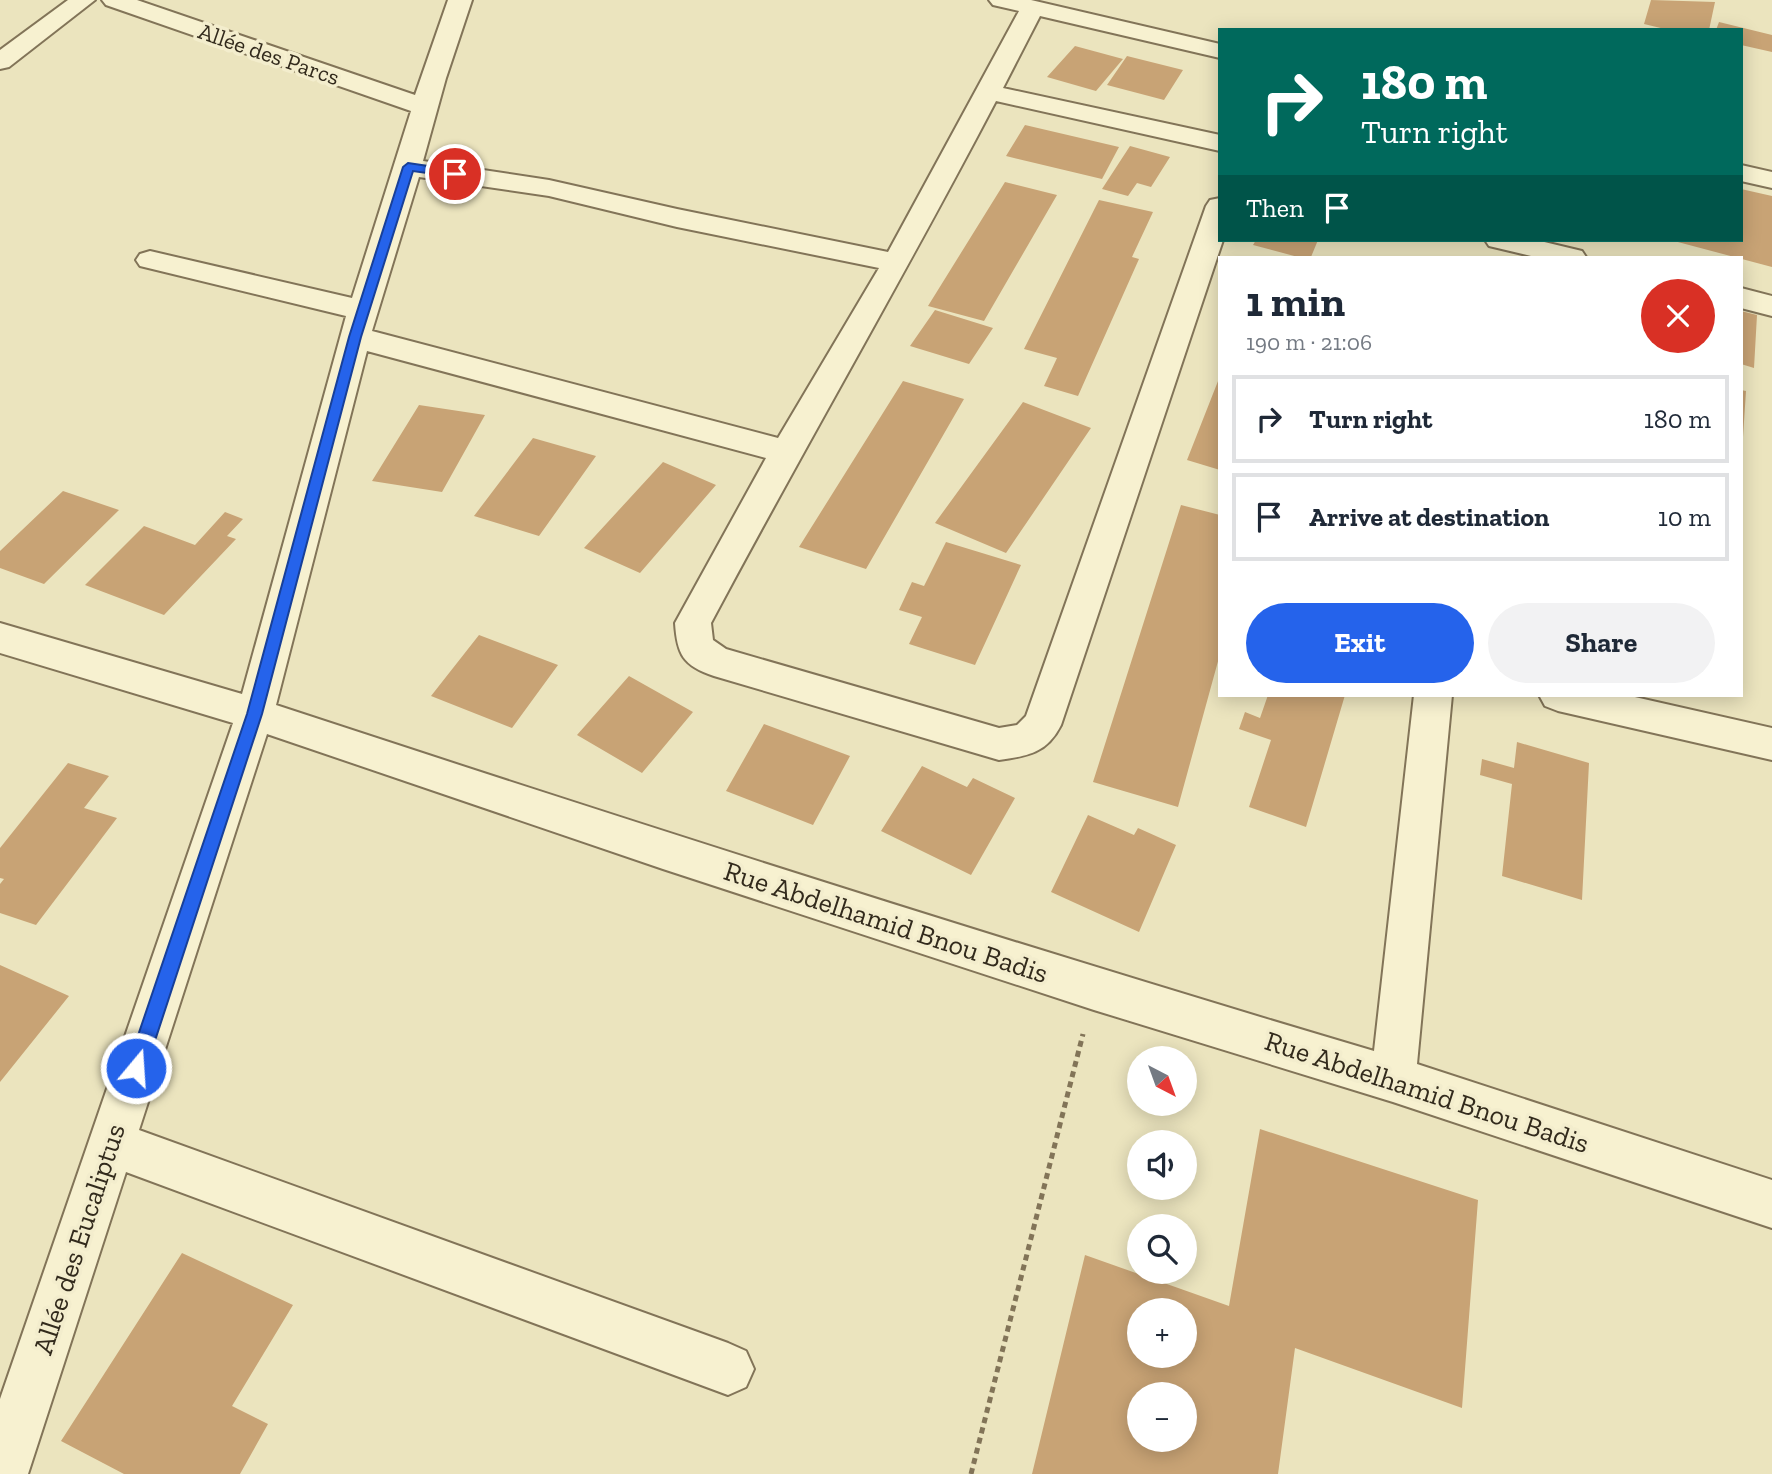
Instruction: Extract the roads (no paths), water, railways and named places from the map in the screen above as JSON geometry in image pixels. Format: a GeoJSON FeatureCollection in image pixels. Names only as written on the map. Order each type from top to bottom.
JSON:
{"type":"FeatureCollection","features":[{"type":"Feature","properties":{"kind":"street"},"geometry":{"type":"LineString","coordinates":[[0,62],[83,0]]}},
{"type":"Feature","properties":{"kind":"street","name":"Allée des Parcs"},"geometry":{"type":"LineString","coordinates":[[114,0],[424,107]]}},
{"type":"Feature","properties":{"kind":"street","name":"Allée des Eucaliptus"},"geometry":{"type":"LineString","coordinates":[[1,1474],[255,714],[359,324],[424,107],[460,0]]}},
{"type":"Feature","properties":{"kind":"street"},"geometry":{"type":"LineString","coordinates":[[1001,0],[1218,51]]}},
{"type":"Feature","properties":{"kind":"street"},"geometry":{"type":"LineString","coordinates":[[1033,8],[897,263],[786,452],[693,623],[695,647],[714,661],[999,744],[1027,740],[1042,724],[1218,212]]}},
{"type":"Feature","properties":{"kind":"street"},"geometry":{"type":"LineString","coordinates":[[989,92],[1218,143]]}},
{"type":"Feature","properties":{"kind":"street"},"geometry":{"type":"LineString","coordinates":[[408,167],[549,188],[677,218],[897,263]]}},
{"type":"Feature","properties":{"kind":"street"},"geometry":{"type":"LineString","coordinates":[[1743,173],[1772,180]]}},
{"type":"Feature","properties":{"kind":"street"},"geometry":{"type":"LineString","coordinates":[[1508,242],[1568,256]]}},
{"type":"Feature","properties":{"kind":"street"},"geometry":{"type":"LineString","coordinates":[[150,260],[786,452]]}},
{"type":"Feature","properties":{"kind":"street"},"geometry":{"type":"LineString","coordinates":[[1743,299],[1772,306]]}},
{"type":"Feature","properties":{"kind":"street","name":"Rue Abdelhamid Bnou Badis"},"geometry":{"type":"LineString","coordinates":[[0,638],[255,714],[663,851],[1094,989],[1393,1079],[1772,1204]]}},
{"type":"Feature","properties":{"kind":"street"},"geometry":{"type":"LineString","coordinates":[[1393,1079],[1433,697]]}},
{"type":"Feature","properties":{"kind":"street"},"geometry":{"type":"LineString","coordinates":[[1568,697],[1772,744]]}},
{"type":"Feature","properties":{"kind":"street"},"geometry":{"type":"LineString","coordinates":[[111,1143],[727,1369]]}}]}
